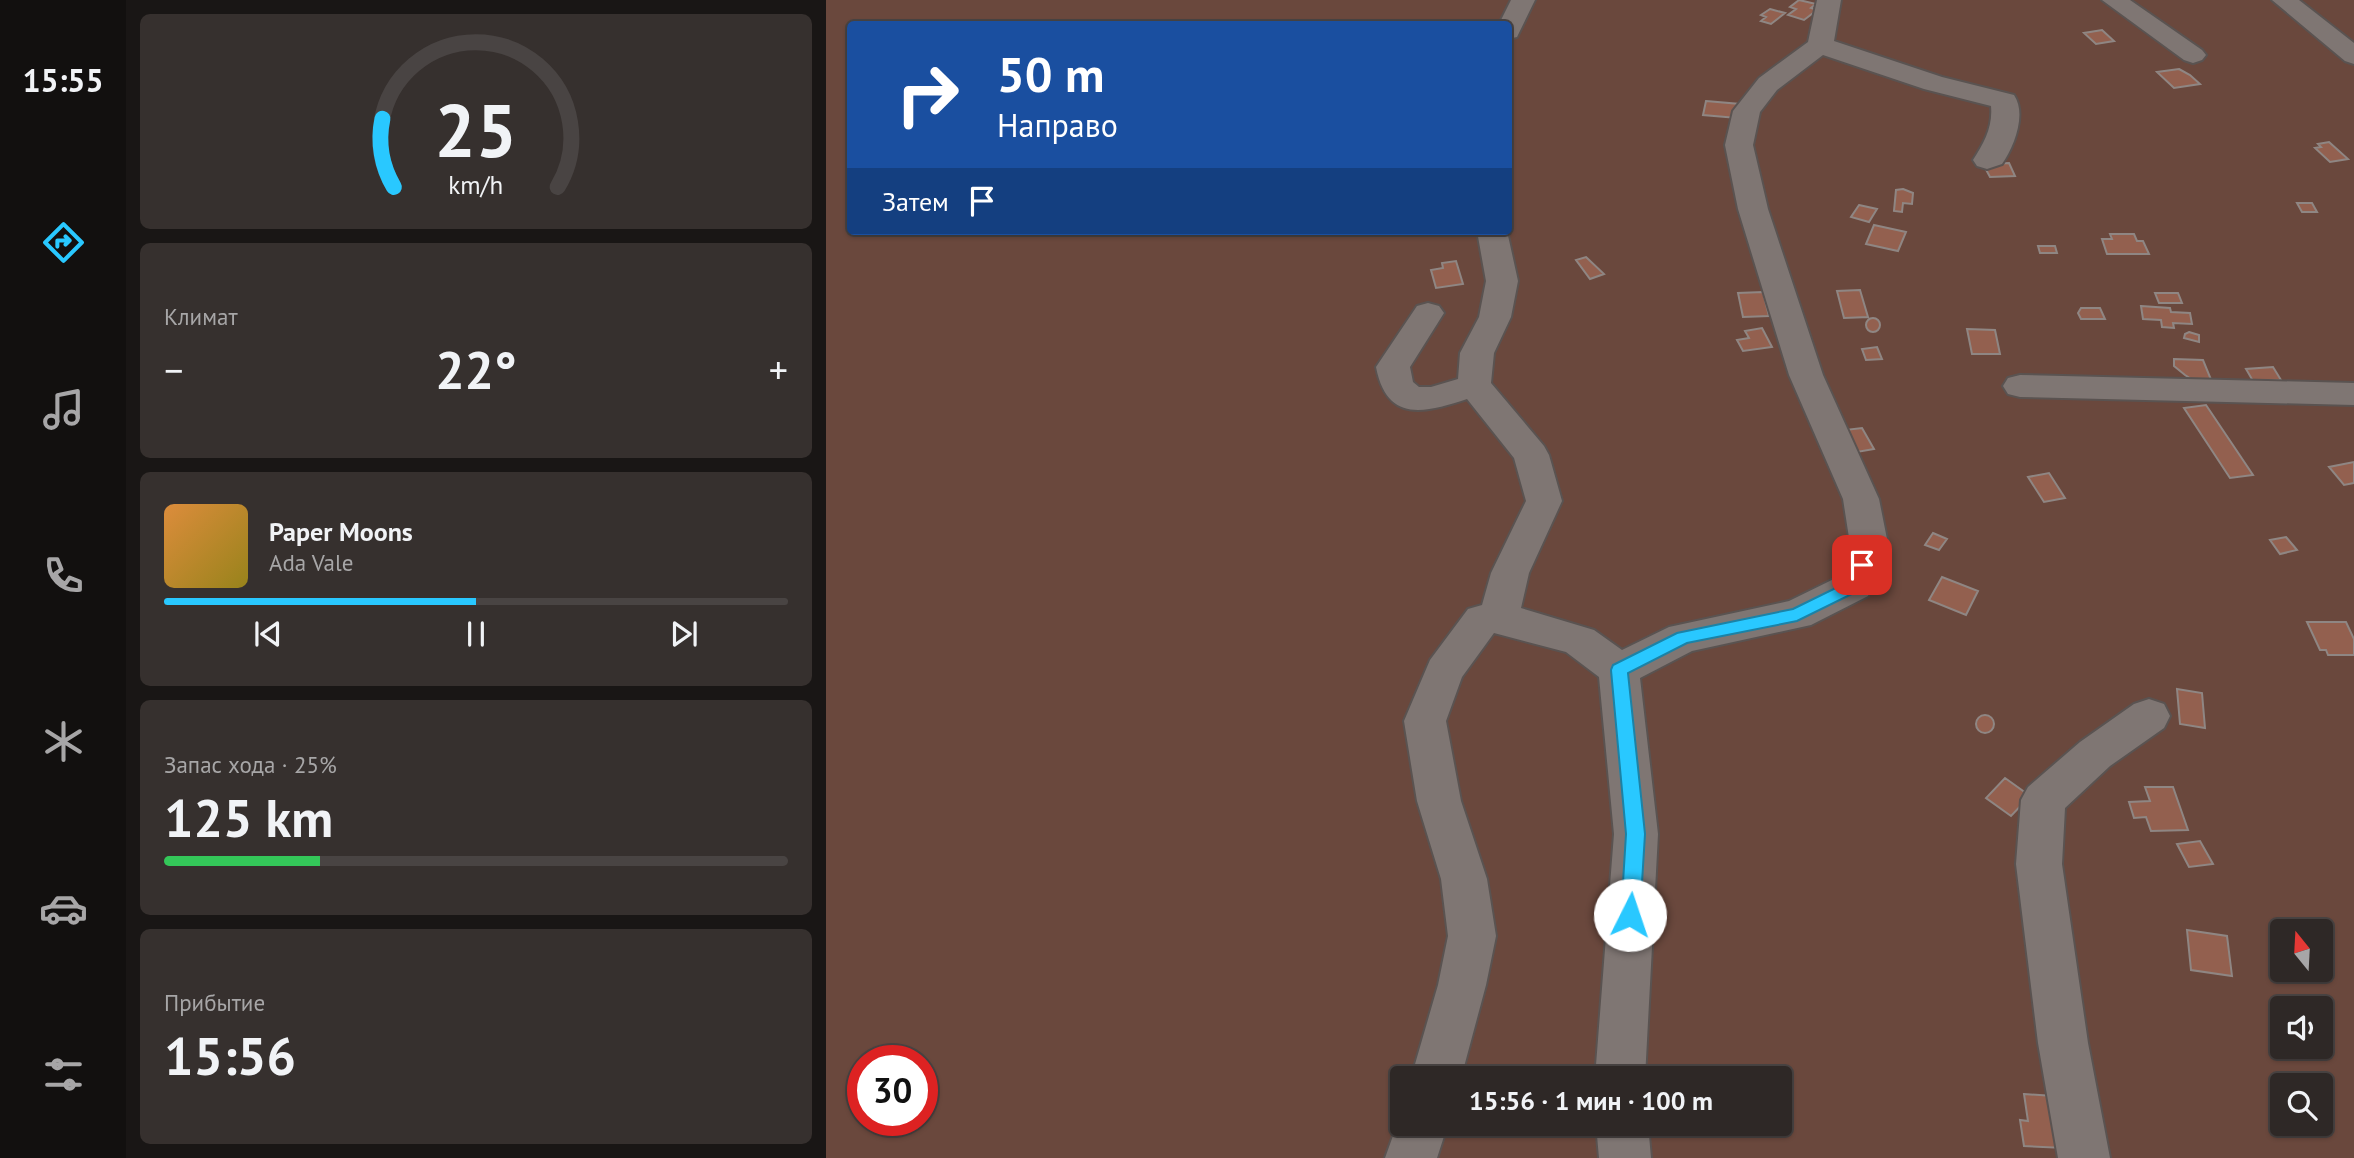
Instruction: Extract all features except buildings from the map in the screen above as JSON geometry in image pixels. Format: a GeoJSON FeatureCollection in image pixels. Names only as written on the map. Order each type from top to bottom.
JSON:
{"type":"FeatureCollection","features":[{"type":"Feature","properties":{"kind":"street"},"geometry":{"type":"LineString","coordinates":[[1512,23],[1523,0]]}},
{"type":"Feature","properties":{"kind":"street"},"geometry":{"type":"LineString","coordinates":[[1619,670],[1683,638],[1797,614],[1854,586],[1869,544],[1861,499],[1801,363],[1753,209],[1739,145],[1747,111],[1768,84],[1819,45],[1829,0]]}},
{"type":"Feature","properties":{"kind":"street"},"geometry":{"type":"LineString","coordinates":[[2114,0],[2193,55]]}},
{"type":"Feature","properties":{"kind":"street"},"geometry":{"type":"LineString","coordinates":[[2284,0],[2354,56]]}},
{"type":"Feature","properties":{"kind":"street"},"geometry":{"type":"LineString","coordinates":[[1819,45],[1933,83],[2004,101],[2006,121],[1992,158],[1987,160]]}},
{"type":"Feature","properties":{"kind":"street"},"geometry":{"type":"LineString","coordinates":[[1493,235],[1503,281],[1495,317],[1477,353],[1475,385],[1531,455],[1544,501],[1510,573],[1499,617]]}},
{"type":"Feature","properties":{"kind":"street"},"geometry":{"type":"LineString","coordinates":[[1427,313],[1393,367],[1397,386],[1411,399],[1433,398],[1475,385]]}},
{"type":"Feature","properties":{"kind":"street"},"geometry":{"type":"LineString","coordinates":[[2020,386],[2354,394]]}},
{"type":"Feature","properties":{"kind":"street"},"geometry":{"type":"LineString","coordinates":[[1439,1066],[1462,985],[1472,936],[1464,879],[1439,801],[1425,721],[1444,671],[1482,620],[1499,617],[1580,641],[1619,670],[1636,834],[1621,1066]]}},
{"type":"Feature","properties":{"kind":"street"},"geometry":{"type":"LineString","coordinates":[[2084,1158],[2063,1043],[2039,864],[2043,800],[2095,754],[2149,716]]}},
{"type":"Feature","properties":{"kind":"street"},"geometry":{"type":"LineString","coordinates":[[1411,1158],[1418,1136]]}},
{"type":"Feature","properties":{"kind":"street"},"geometry":{"type":"LineString","coordinates":[[1623,1136],[1625,1158]]}},
{"type":"Feature","properties":{"kind":"shaded area"},"geometry":{"type":"Polygon","coordinates":[[[826,0],[2354,0],[2354,1158],[826,1158],[826,0]]]}},
{"type":"Feature","properties":{"kind":"route"},"geometry":{"type":"LineString","coordinates":[[1630,915],[1636,834],[1619,670],[1654,650],[1683,638],[1797,614],[1854,586],[1862,565]]}}]}
